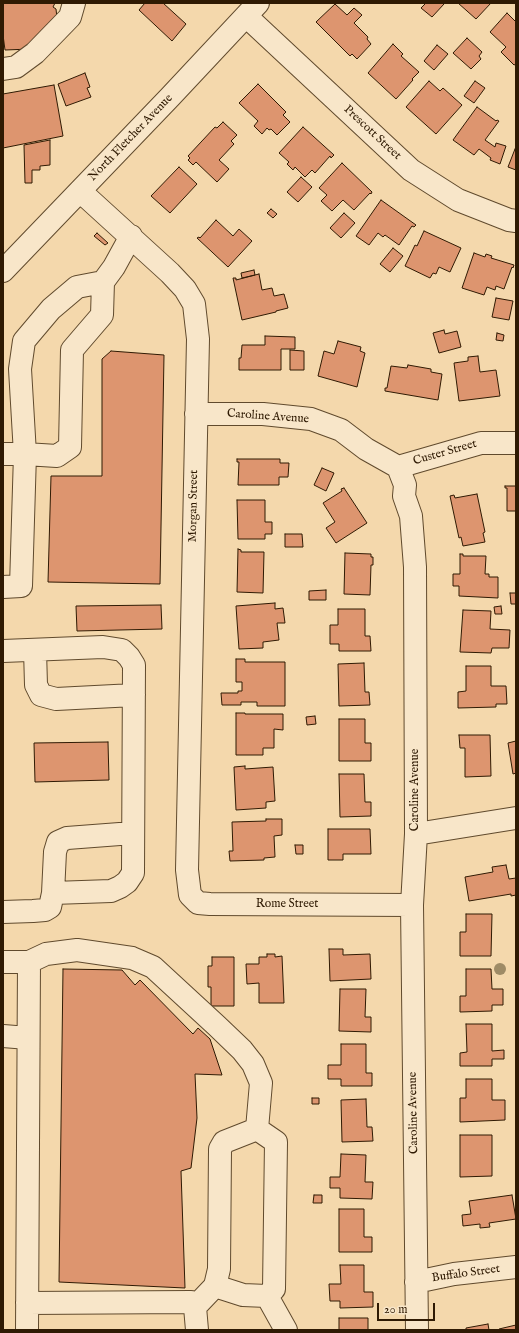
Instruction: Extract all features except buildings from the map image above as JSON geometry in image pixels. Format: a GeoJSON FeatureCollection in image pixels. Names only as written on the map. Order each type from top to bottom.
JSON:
{"type":"FeatureCollection","features":[{"type":"Feature","properties":{"kind":"street"},"geometry":{"type":"LineString","coordinates":[[3,69],[16,67],[35,53],[70,17],[74,3]]}},
{"type":"Feature","properties":{"kind":"street","name":"North Fletcher Avenue"},"geometry":{"type":"LineString","coordinates":[[3,271],[252,9]]}},
{"type":"Feature","properties":{"kind":"street","name":"Prescott Street"},"geometry":{"type":"LineString","coordinates":[[252,9],[411,170],[458,200],[509,220],[516,221]]}},
{"type":"Feature","properties":{"kind":"street","name":"Morgan Street"},"geometry":{"type":"LineString","coordinates":[[80,190],[185,289],[194,304],[198,339],[187,870]]}},
{"type":"Feature","properties":{"kind":"street"},"geometry":{"type":"LineString","coordinates":[[3,454],[57,456],[70,447],[72,350],[102,315],[103,282],[114,268],[130,236]]}},
{"type":"Feature","properties":{"kind":"street"},"geometry":{"type":"LineString","coordinates":[[3,587],[21,586],[25,454],[20,369],[24,340],[51,309],[77,288],[103,282]]}},
{"type":"Feature","properties":{"kind":"street","name":"Caroline Avenue"},"geometry":{"type":"LineString","coordinates":[[196,414],[263,414],[311,419],[341,430],[366,449],[398,467],[405,485],[404,496],[411,516],[415,567],[416,834],[412,905],[417,1330]]}},
{"type":"Feature","properties":{"kind":"street","name":"Custer Street"},"geometry":{"type":"LineString","coordinates":[[398,467],[480,443],[516,443]]}},
{"type":"Feature","properties":{"kind":"street"},"geometry":{"type":"LineString","coordinates":[[3,651],[103,647],[122,650],[134,665],[133,873],[127,882],[111,891],[53,893]]}},
{"type":"Feature","properties":{"kind":"street"},"geometry":{"type":"LineString","coordinates":[[35,650],[36,685],[41,695],[56,699],[134,695]]}},
{"type":"Feature","properties":{"kind":"street"},"geometry":{"type":"LineString","coordinates":[[416,834],[516,818]]}},
{"type":"Feature","properties":{"kind":"street"},"geometry":{"type":"LineString","coordinates":[[3,912],[45,910],[50,907],[53,893],[55,852],[58,842],[67,838],[133,832]]}},
{"type":"Feature","properties":{"kind":"street","name":"Rome Street"},"geometry":{"type":"LineString","coordinates":[[187,870],[190,895],[198,903],[412,905]]}},
{"type":"Feature","properties":{"kind":"street"},"geometry":{"type":"LineString","coordinates":[[3,962],[29,962],[46,954],[77,950],[132,958],[153,967],[232,1040],[253,1064],[261,1083],[257,1129]]}},
{"type":"Feature","properties":{"kind":"street"},"geometry":{"type":"LineString","coordinates":[[27,1330],[29,962]]}},
{"type":"Feature","properties":{"kind":"street"},"geometry":{"type":"LineString","coordinates":[[3,1036],[28,1038]]}},
{"type":"Feature","properties":{"kind":"street"},"geometry":{"type":"LineString","coordinates":[[195,1307],[214,1286],[219,1269],[220,1149],[224,1142],[257,1129]]}},
{"type":"Feature","properties":{"kind":"street"},"geometry":{"type":"LineString","coordinates":[[257,1129],[276,1142],[274,1288],[267,1296]]}},
{"type":"Feature","properties":{"kind":"street","name":"Buffalo Street"},"geometry":{"type":"LineString","coordinates":[[416,1282],[454,1274],[516,1267]]}},
{"type":"Feature","properties":{"kind":"street"},"geometry":{"type":"LineString","coordinates":[[214,1286],[244,1295],[267,1296]]}},
{"type":"Feature","properties":{"kind":"street"},"geometry":{"type":"LineString","coordinates":[[267,1296],[286,1330]]}},
{"type":"Feature","properties":{"kind":"street"},"geometry":{"type":"LineString","coordinates":[[27,1303],[190,1302],[195,1307],[197,1330]]}}]}
